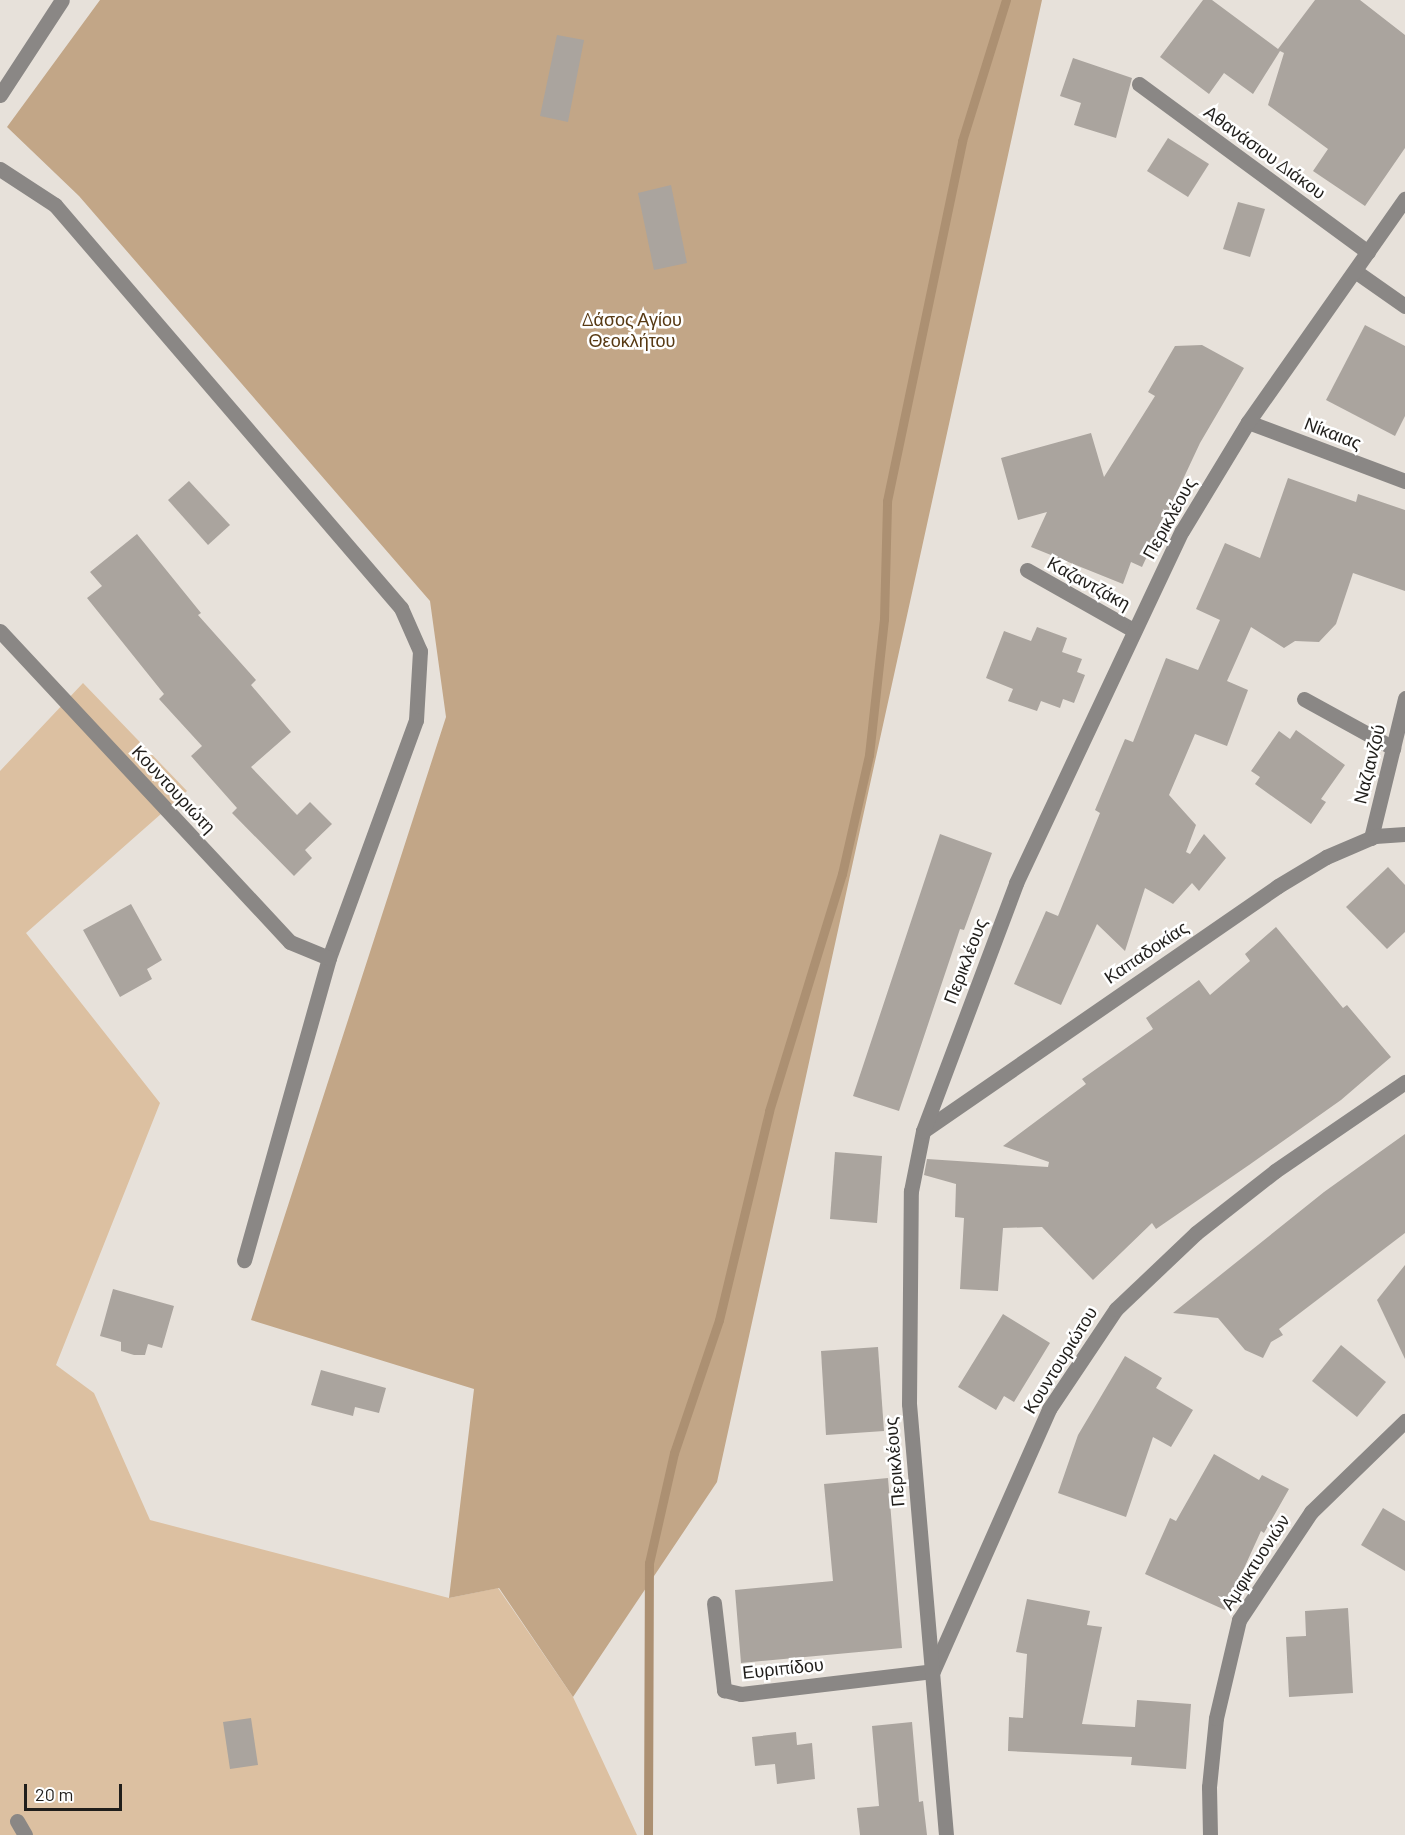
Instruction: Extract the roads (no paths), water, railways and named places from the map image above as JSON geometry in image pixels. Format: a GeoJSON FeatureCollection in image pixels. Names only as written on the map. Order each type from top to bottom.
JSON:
{"type":"FeatureCollection","features":[{"type":"Feature","properties":{"kind":"street"},"geometry":{"type":"LineString","coordinates":[[0,94],[62,0]]}},
{"type":"Feature","properties":{"kind":"street","name":"Αθανάσιου Διάκου"},"geometry":{"type":"LineString","coordinates":[[1139,84],[1368,252]]}},
{"type":"Feature","properties":{"kind":"street"},"geometry":{"type":"LineString","coordinates":[[0,168],[55,205],[401,608],[420,651],[416,720],[329,958],[244,1260]]}},
{"type":"Feature","properties":{"kind":"street","name":"Περικλέους"},"geometry":{"type":"LineString","coordinates":[[946,1835],[915,1488],[907,1342],[911,1191],[923,1131],[1016,883],[1133,630],[1182,531],[1248,422],[1405,199]]}},
{"type":"Feature","properties":{"kind":"street"},"geometry":{"type":"LineString","coordinates":[[1355,271],[1405,306]]}},
{"type":"Feature","properties":{"kind":"street","name":"Νίκαιας"},"geometry":{"type":"LineString","coordinates":[[1248,422],[1405,481]]}},
{"type":"Feature","properties":{"kind":"street","name":"Καζαντζάκη"},"geometry":{"type":"LineString","coordinates":[[1027,570],[1133,630]]}},
{"type":"Feature","properties":{"kind":"street","name":"Κουντουριώτη"},"geometry":{"type":"LineString","coordinates":[[0,632],[290,942],[329,958]]}},
{"type":"Feature","properties":{"kind":"street","name":"Ναζιανζού"},"geometry":{"type":"LineString","coordinates":[[1371,838],[1405,698]]}},
{"type":"Feature","properties":{"kind":"street"},"geometry":{"type":"LineString","coordinates":[[1304,699],[1393,748]]}},
{"type":"Feature","properties":{"kind":"street","name":"Καπαδοκίας"},"geometry":{"type":"LineString","coordinates":[[923,1131],[1278,885],[1326,857],[1371,838],[1405,834]]}},
{"type":"Feature","properties":{"kind":"street","name":"Κουντουριώτου"},"geometry":{"type":"LineString","coordinates":[[933,1671],[1049,1409],[1116,1309],[1196,1233],[1275,1171],[1405,1082]]}},
{"type":"Feature","properties":{"kind":"street","name":"Αμφικτυονιών"},"geometry":{"type":"LineString","coordinates":[[1210,1835],[1209,1787],[1216,1718],[1239,1620],[1311,1512],[1405,1422]]}},
{"type":"Feature","properties":{"kind":"street","name":"Ευριπίδου"},"geometry":{"type":"LineString","coordinates":[[714,1603],[724,1690],[741,1694],[933,1671]]}},
{"type":"Feature","properties":{"kind":"street"},"geometry":{"type":"LineString","coordinates":[[17,1821],[25,1835]]}},
{"type":"Feature","properties":{"kind":"waterway"},"geometry":{"type":"LineString","coordinates":[[648,1835],[649,1563],[674,1453],[719,1320],[769,1111],[842,874],[869,755],[884,619],[887,501],[962,141],[1006,0]]}},
{"type":"Feature","properties":{"kind":"park label","name":"Δάσος Αγίου Θεοκλήτου"},"geometry":{"type":"Point","coordinates":[632,330]}}]}
